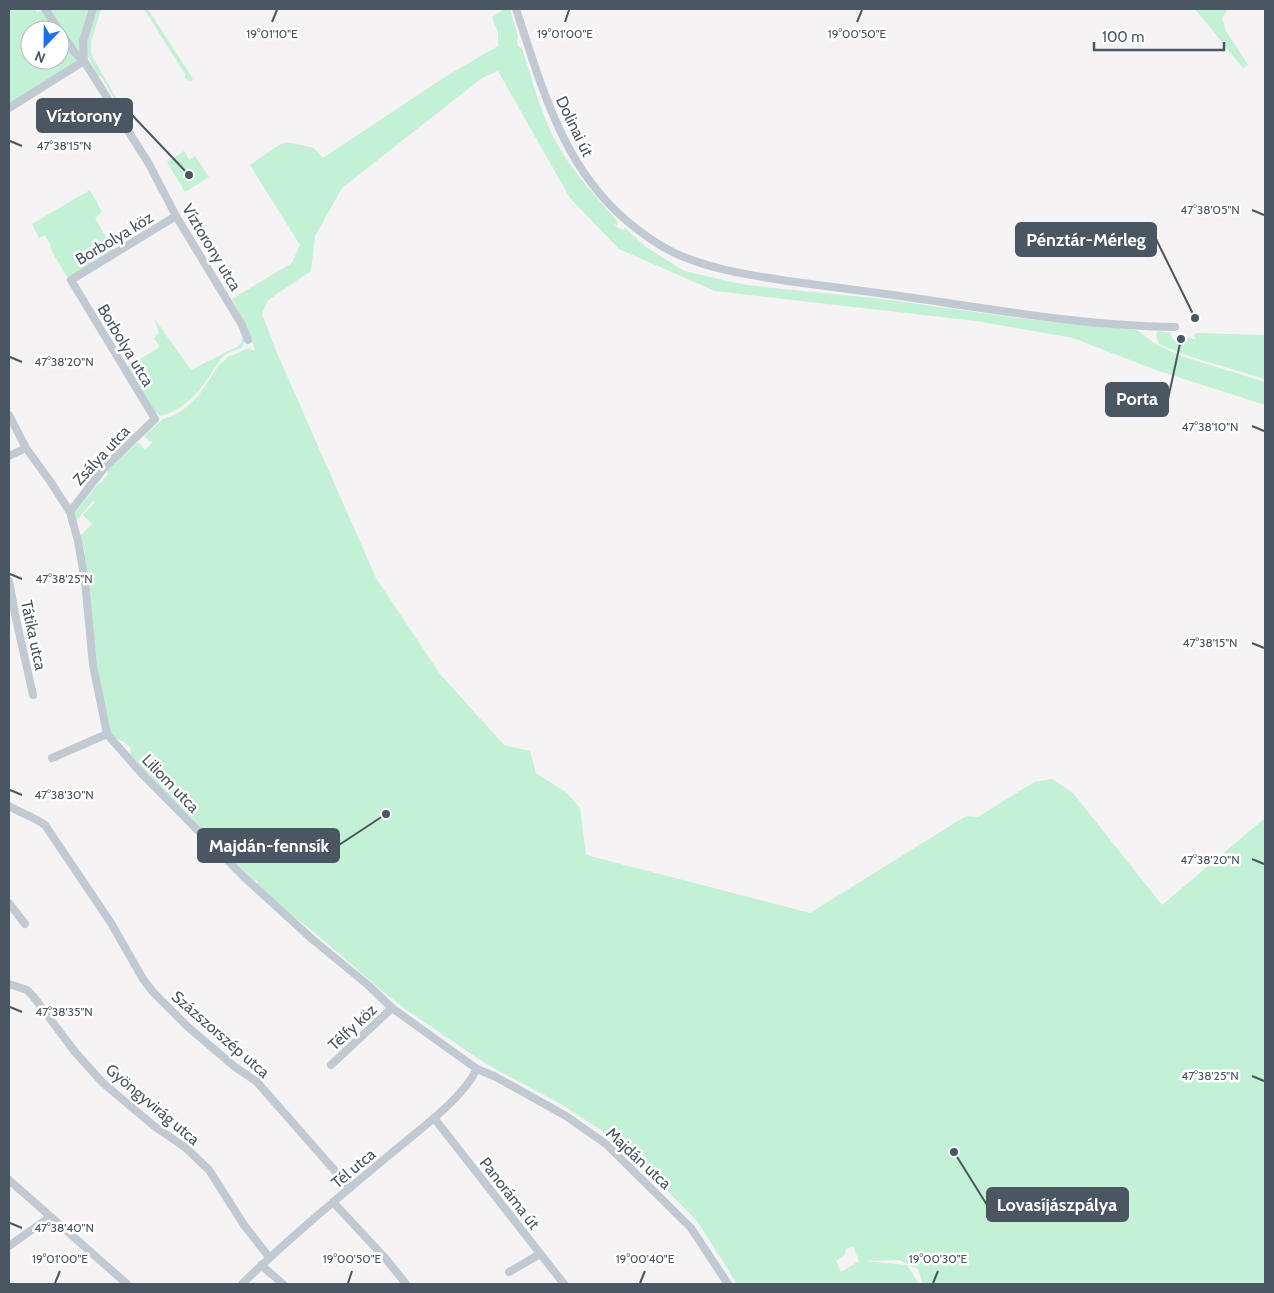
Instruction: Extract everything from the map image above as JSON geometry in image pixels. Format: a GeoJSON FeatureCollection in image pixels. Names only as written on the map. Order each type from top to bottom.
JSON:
{"type":"FeatureCollection","features":[{"type":"Feature","properties":{"kind":"street","name":"Víztorony utca"},"geometry":{"type":"LineString","coordinates":[[45,9],[53,20]]}},
{"type":"Feature","properties":{"kind":"street"},"geometry":{"type":"LineString","coordinates":[[9,108],[84,61],[83,41],[93,9]]}},
{"type":"Feature","properties":{"kind":"street","name":"Dolinai út"},"geometry":{"type":"LineString","coordinates":[[516,9],[546,100],[574,160],[604,198],[626,220],[667,250],[688,259],[722,269],[770,278],[1074,320],[1146,327],[1175,327]]}},
{"type":"Feature","properties":{"kind":"street","name":"Víztorony utca"},"geometry":{"type":"LineString","coordinates":[[70,45],[84,61],[149,164],[176,216],[242,325],[248,340]]}},
{"type":"Feature","properties":{"kind":"street","name":"Borbolya köz"},"geometry":{"type":"LineString","coordinates":[[74,286],[71,280],[176,216]]}},
{"type":"Feature","properties":{"kind":"street","name":"Borbolya utca"},"geometry":{"type":"LineString","coordinates":[[74,286],[156,419]]}},
{"type":"Feature","properties":{"kind":"street","name":"Liliom utca"},"geometry":{"type":"LineString","coordinates":[[9,415],[26,448],[70,512],[78,540],[85,581],[93,665],[107,734],[143,775],[244,876],[312,939],[368,985],[392,1008],[477,1069]]}},
{"type":"Feature","properties":{"kind":"street","name":"Zsálya utca"},"geometry":{"type":"LineString","coordinates":[[70,512],[104,468],[156,419]]}},
{"type":"Feature","properties":{"kind":"street"},"geometry":{"type":"LineString","coordinates":[[9,456],[26,448]]}},
{"type":"Feature","properties":{"kind":"street","name":"Tátika utca"},"geometry":{"type":"LineString","coordinates":[[9,581],[33,695]]}},
{"type":"Feature","properties":{"kind":"street"},"geometry":{"type":"LineString","coordinates":[[52,758],[107,734]]}},
{"type":"Feature","properties":{"kind":"street","name":"Százszorszép utca"},"geometry":{"type":"LineString","coordinates":[[9,806],[34,817],[45,825],[111,923],[143,979],[154,992],[188,1027],[235,1067],[257,1082],[350,1188]]}},
{"type":"Feature","properties":{"kind":"street"},"geometry":{"type":"LineString","coordinates":[[9,903],[25,924]]}},
{"type":"Feature","properties":{"kind":"street","name":"Gyöngyvirág utca"},"geometry":{"type":"LineString","coordinates":[[9,984],[27,990],[33,996],[75,1052],[103,1083],[154,1126],[186,1148],[209,1170],[244,1226],[269,1257]]}},
{"type":"Feature","properties":{"kind":"street","name":"Télfy köz"},"geometry":{"type":"LineString","coordinates":[[331,1065],[392,1008]]}},
{"type":"Feature","properties":{"kind":"street","name":"Tél utca"},"geometry":{"type":"LineString","coordinates":[[242,1284],[269,1257],[434,1118],[464,1089],[477,1069]]}},
{"type":"Feature","properties":{"kind":"street","name":"Majdán utca"},"geometry":{"type":"LineString","coordinates":[[477,1069],[496,1077],[566,1116],[606,1144],[691,1228],[728,1284]]}},
{"type":"Feature","properties":{"kind":"street","name":"Panoráma út"},"geometry":{"type":"LineString","coordinates":[[434,1118],[564,1284]]}},
{"type":"Feature","properties":{"kind":"street"},"geometry":{"type":"LineString","coordinates":[[9,1180],[123,1283]]}},
{"type":"Feature","properties":{"kind":"street"},"geometry":{"type":"LineString","coordinates":[[333,1202],[386,1259],[406,1284]]}},
{"type":"Feature","properties":{"kind":"street"},"geometry":{"type":"LineString","coordinates":[[9,1246],[50,1217]]}},
{"type":"Feature","properties":{"kind":"street"},"geometry":{"type":"LineString","coordinates":[[509,1272],[540,1254]]}},
{"type":"Feature","properties":{"kind":"street"},"geometry":{"type":"LineString","coordinates":[[262,1265],[283,1284]]}},
{"type":"Feature","properties":{"kind":"green space"},"geometry":{"type":"Polygon","coordinates":[[[35,9],[37,12],[43,10],[49,20],[20,20],[20,70],[65,70],[9,106],[9,10],[35,9]]]}},
{"type":"Feature","properties":{"kind":"green space"},"geometry":{"type":"Polygon","coordinates":[[[47,9],[90,9],[80,55],[70,41],[70,20],[55,20],[47,9]]]}},
{"type":"Feature","properties":{"kind":"green space"},"geometry":{"type":"Polygon","coordinates":[[[96,9],[101,9],[91,42],[91,54],[124,112],[121,111],[103,79],[97,74],[87,54],[86,43],[96,9]]]}},
{"type":"Feature","properties":{"kind":"green space"},"geometry":{"type":"Polygon","coordinates":[[[144,9],[148,9],[193,79],[190,81],[185,78],[185,74],[144,9]]]}},
{"type":"Feature","properties":{"kind":"green space"},"geometry":{"type":"Polygon","coordinates":[[[504,9],[510,9],[518,36],[518,46],[522,49],[548,125],[573,169],[618,222],[617,225],[614,224],[623,230],[625,228],[646,247],[684,271],[746,285],[882,299],[1026,319],[1137,330],[1157,345],[1181,356],[1265,382],[1265,405],[1156,370],[1073,338],[976,321],[715,291],[619,249],[570,198],[498,71],[482,78],[342,188],[315,236],[311,271],[268,300],[262,314],[277,353],[376,578],[440,674],[504,745],[530,751],[536,773],[567,793],[580,808],[586,855],[810,913],[966,816],[978,817],[1034,782],[1052,779],[1073,793],[1162,905],[1265,818],[1265,1284],[923,1284],[918,1269],[899,1260],[865,1261],[907,1265],[919,1284],[737,1284],[697,1221],[613,1138],[561,1104],[486,1064],[408,1011],[381,990],[257,885],[258,881],[253,880],[146,773],[130,754],[131,749],[109,732],[97,666],[85,552],[80,536],[92,524],[83,515],[95,502],[93,501],[76,521],[73,515],[108,474],[106,471],[138,442],[145,450],[153,442],[144,436],[163,419],[175,415],[187,407],[199,395],[219,365],[228,357],[249,348],[255,350],[248,330],[232,299],[292,263],[300,245],[250,165],[279,145],[287,142],[314,148],[323,158],[445,77],[498,46],[498,32],[492,17],[504,9]],[[853,1246],[846,1249],[845,1255],[836,1261],[841,1272],[859,1261],[853,1246]]]}},
{"type":"Feature","properties":{"kind":"green space"},"geometry":{"type":"Polygon","coordinates":[[[1195,9],[1228,9],[1222,18],[1226,31],[1248,65],[1243,68],[1195,9]]]}},
{"type":"Feature","properties":{"kind":"green space"},"geometry":{"type":"Polygon","coordinates":[[[70,49],[79,61],[70,67],[70,49]]]}},
{"type":"Feature","properties":{"kind":"green space"},"geometry":{"type":"Polygon","coordinates":[[[184,151],[189,160],[195,156],[209,177],[185,192],[167,162],[184,151]]]}},
{"type":"Feature","properties":{"kind":"green space"},"geometry":{"type":"Polygon","coordinates":[[[90,190],[102,212],[95,218],[114,251],[71,278],[70,276],[67,277],[50,248],[51,246],[45,235],[39,238],[32,224],[90,190]]]}},
{"type":"Feature","properties":{"kind":"green space"},"geometry":{"type":"Polygon","coordinates":[[[154,318],[191,370],[238,346],[242,341],[242,334],[245,339],[242,347],[221,359],[201,388],[190,400],[177,409],[161,416],[151,409],[125,368],[160,347],[154,338],[159,333],[154,318]]]}},
{"type":"Feature","properties":{"kind":"green space"},"geometry":{"type":"Polygon","coordinates":[[[1158,331],[1170,333],[1176,342],[1185,344],[1188,337],[1196,340],[1194,335],[1196,333],[1265,335],[1265,379],[1185,355],[1159,344],[1156,335],[1158,331]]]}},
{"type":"Feature","properties":{"kind":"place","name":"Víztorony"},"geometry":{"type":"Point","coordinates":[189,175]}},
{"type":"Feature","properties":{"kind":"place","name":"Pénztár-Mérleg"},"geometry":{"type":"Point","coordinates":[1195,318]}},
{"type":"Feature","properties":{"kind":"place","name":"Porta"},"geometry":{"type":"Point","coordinates":[1181,339]}},
{"type":"Feature","properties":{"kind":"place","name":"Majdán-fennsík"},"geometry":{"type":"Point","coordinates":[386,814]}},
{"type":"Feature","properties":{"kind":"place","name":"Lovasíjászpálya"},"geometry":{"type":"Point","coordinates":[954,1152]}}]}
